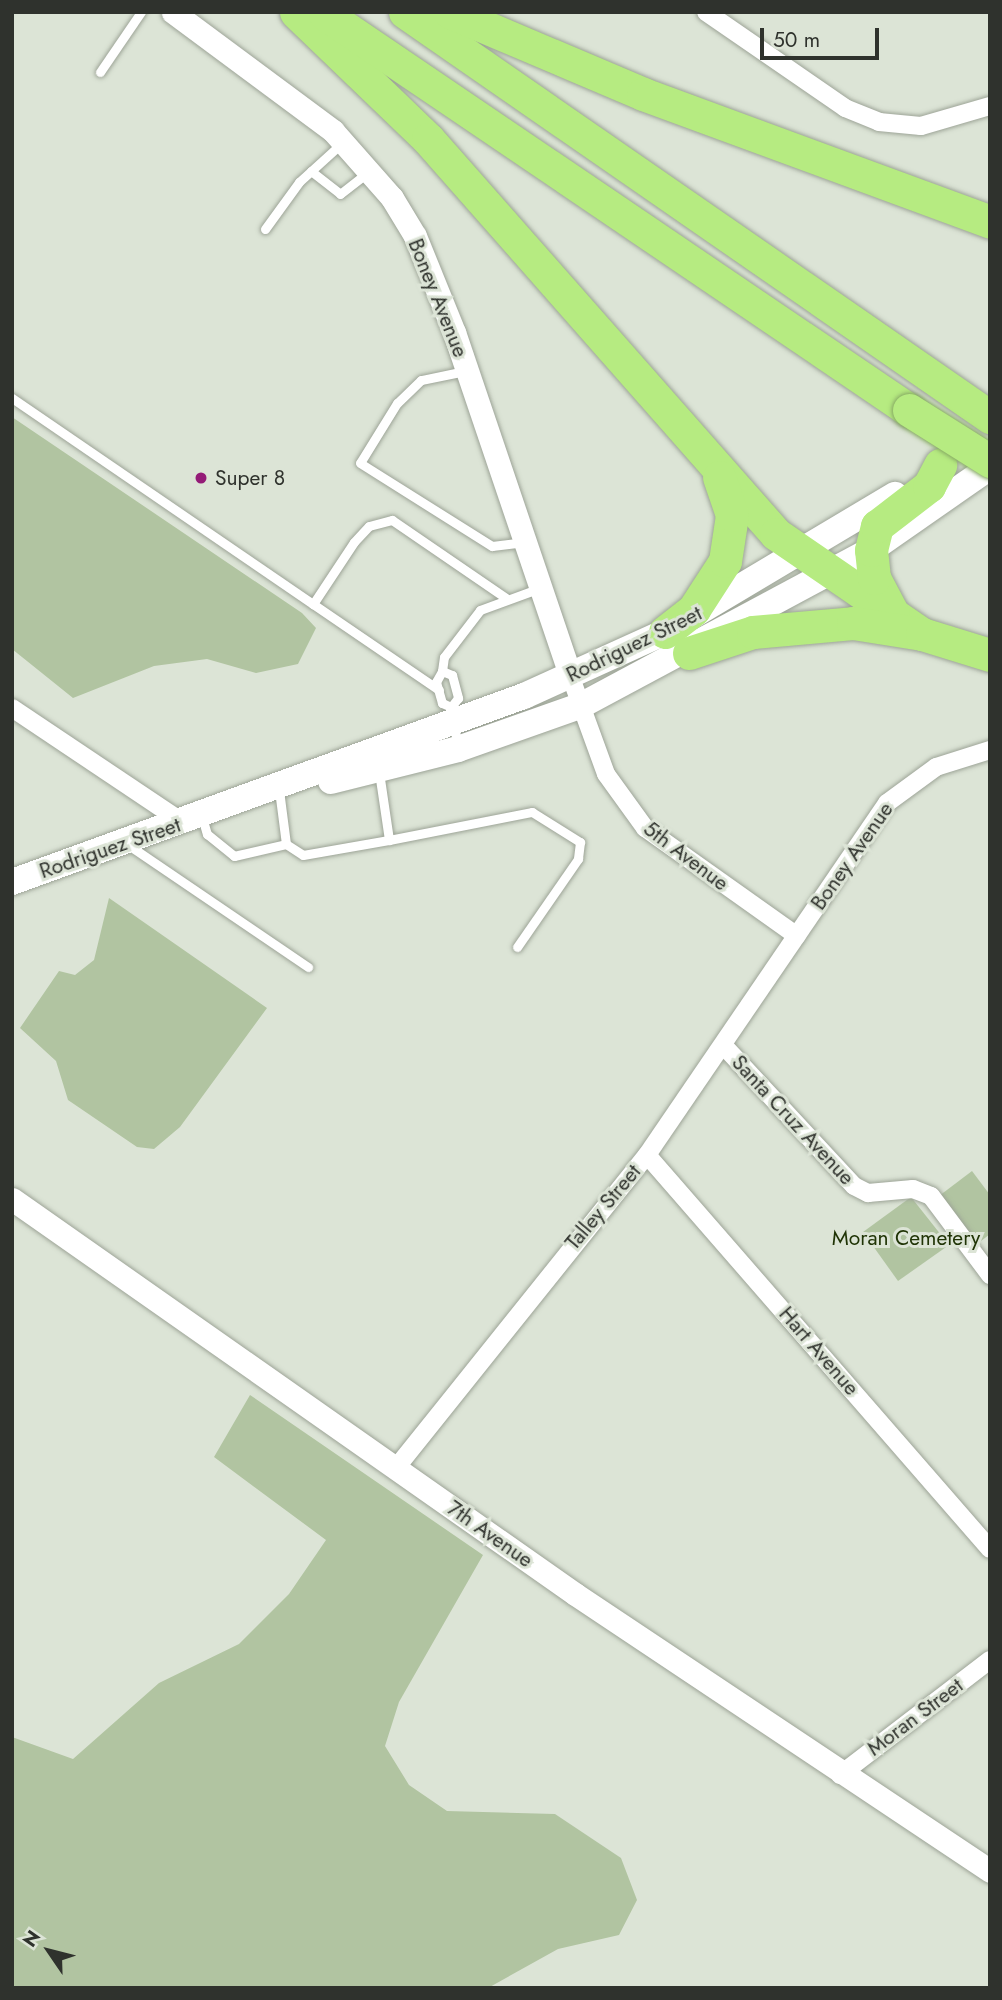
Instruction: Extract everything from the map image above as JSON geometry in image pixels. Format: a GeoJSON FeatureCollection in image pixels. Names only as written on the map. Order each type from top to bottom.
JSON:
{"type":"FeatureCollection","features":[{"type":"Feature","properties":{"kind":"highway"},"geometry":{"type":"LineString","coordinates":[[296,12],[428,139],[776,534],[816,564],[922,634]]}},
{"type":"Feature","properties":{"kind":"highway"},"geometry":{"type":"LineString","coordinates":[[323,12],[909,410],[990,461]]}},
{"type":"Feature","properties":{"kind":"highway"},"geometry":{"type":"LineString","coordinates":[[405,12],[990,416]]}},
{"type":"Feature","properties":{"kind":"highway"},"geometry":{"type":"LineString","coordinates":[[450,12],[617,85],[990,222]]}},
{"type":"Feature","properties":{"kind":"highway"},"geometry":{"type":"LineString","coordinates":[[677,642],[716,583],[731,538],[729,498],[709,456]]}},
{"type":"Feature","properties":{"kind":"highway"},"geometry":{"type":"LineString","coordinates":[[893,614],[874,578],[871,550],[877,526],[929,486],[940,465]]}},
{"type":"Feature","properties":{"kind":"highway"},"geometry":{"type":"LineString","coordinates":[[677,642],[801,625],[853,623],[922,634],[990,655]]}},
{"type":"Feature","properties":{"kind":"main road","name":"Rodriguez Street"},"geometry":{"type":"LineString","coordinates":[[12,882],[247,799],[376,760],[458,749],[582,705],[677,642],[816,564],[990,428]]}},
{"type":"Feature","properties":{"kind":"main road","name":"Rodriguez Street"},"geometry":{"type":"LineString","coordinates":[[816,564],[871,550],[990,467]]}},
{"type":"Feature","properties":{"kind":"main road","name":"Rodriguez Street"},"geometry":{"type":"LineString","coordinates":[[376,760],[451,715],[677,642]]}},
{"type":"Feature","properties":{"kind":"street","name":"Boney Avenue"},"geometry":{"type":"LineString","coordinates":[[173,12],[343,142],[369,172],[415,236],[467,371],[570,676]]}},
{"type":"Feature","properties":{"kind":"street"},"geometry":{"type":"LineString","coordinates":[[706,12],[845,108],[879,122],[921,126],[990,106]]}},
{"type":"Feature","properties":{"kind":"street","name":"5th Avenue"},"geometry":{"type":"LineString","coordinates":[[570,676],[606,774],[645,828],[797,936]]}},
{"type":"Feature","properties":{"kind":"street"},"geometry":{"type":"LineString","coordinates":[[12,708],[193,819]]}},
{"type":"Feature","properties":{"kind":"street","name":"Boney Avenue"},"geometry":{"type":"LineString","coordinates":[[797,936],[901,789],[960,756],[990,750]]}},
{"type":"Feature","properties":{"kind":"street","name":"Talley Street"},"geometry":{"type":"LineString","coordinates":[[396,1468],[647,1155],[797,936]]}},
{"type":"Feature","properties":{"kind":"street","name":"Santa Cruz Avenue"},"geometry":{"type":"LineString","coordinates":[[723,1045],[854,1186],[868,1193],[913,1189],[932,1196],[990,1275]]}},
{"type":"Feature","properties":{"kind":"street","name":"Hart Avenue"},"geometry":{"type":"LineString","coordinates":[[647,1155],[990,1549]]}},
{"type":"Feature","properties":{"kind":"street","name":"7th Avenue"},"geometry":{"type":"LineString","coordinates":[[12,1199],[840,1775],[982,1867]]}},
{"type":"Feature","properties":{"kind":"street","name":"Moran Street"},"geometry":{"type":"LineString","coordinates":[[840,1775],[990,1660]]}},
{"type":"Feature","properties":{"kind":"lane"},"geometry":{"type":"LineString","coordinates":[[100,72],[141,12]]}},
{"type":"Feature","properties":{"kind":"lane"},"geometry":{"type":"LineString","coordinates":[[265,229],[311,171],[343,142]]}},
{"type":"Feature","properties":{"kind":"lane"},"geometry":{"type":"LineString","coordinates":[[311,171],[340,194],[369,172]]}},
{"type":"Feature","properties":{"kind":"lane"},"geometry":{"type":"LineString","coordinates":[[467,371],[421,380],[397,403],[360,463],[492,546],[525,541]]}},
{"type":"Feature","properties":{"kind":"lane"},"geometry":{"type":"LineString","coordinates":[[12,398],[439,690],[451,715],[458,749]]}},
{"type":"Feature","properties":{"kind":"lane"},"geometry":{"type":"LineString","coordinates":[[313,604],[354,542],[369,526],[392,520],[506,598]]}},
{"type":"Feature","properties":{"kind":"lane"},"geometry":{"type":"LineString","coordinates":[[439,690],[444,657],[480,610],[506,598],[540,588]]}},
{"type":"Feature","properties":{"kind":"lane"},"geometry":{"type":"LineString","coordinates":[[442,671],[452,675],[458,698],[451,715]]}},
{"type":"Feature","properties":{"kind":"lane"},"geometry":{"type":"LineString","coordinates":[[376,760],[389,840]]}},
{"type":"Feature","properties":{"kind":"lane"},"geometry":{"type":"LineString","coordinates":[[279,790],[286,844]]}},
{"type":"Feature","properties":{"kind":"lane"},"geometry":{"type":"LineString","coordinates":[[193,819],[234,856],[286,844],[313,858],[532,812],[580,842],[578,859],[517,947]]}},
{"type":"Feature","properties":{"kind":"lane"},"geometry":{"type":"LineString","coordinates":[[126,843],[307,967]]}},
{"type":"Feature","properties":{"kind":"green space"},"geometry":{"type":"Polygon","coordinates":[[[12,417],[302,613],[316,628],[298,664],[256,673],[207,659],[154,666],[73,698],[12,649],[12,417]]]}},
{"type":"Feature","properties":{"kind":"green space"},"geometry":{"type":"Polygon","coordinates":[[[109,898],[267,1008],[180,1127],[154,1149],[137,1147],[68,1100],[56,1061],[20,1028],[59,971],[75,975],[94,960],[109,898]]]}},
{"type":"Feature","properties":{"kind":"green space"},"geometry":{"type":"Polygon","coordinates":[[[972,1171],[990,1195],[990,1234],[976,1245],[939,1196],[972,1171]]]}},
{"type":"Feature","properties":{"kind":"green space","name":"Moran Cemetery"},"geometry":{"type":"Polygon","coordinates":[[[911,1197],[949,1245],[898,1281],[863,1232],[911,1197]]]}},
{"type":"Feature","properties":{"kind":"green space"},"geometry":{"type":"Polygon","coordinates":[[[250,1395],[483,1555],[399,1702],[385,1746],[409,1785],[447,1811],[555,1814],[621,1858],[637,1900],[619,1935],[558,1949],[488,1988],[12,1988],[12,1737],[73,1759],[159,1683],[239,1644],[289,1594],[326,1540],[214,1457],[250,1395]]]}},
{"type":"Feature","properties":{"kind":"place","name":"Super 8"},"geometry":{"type":"Point","coordinates":[201,478]}}]}
